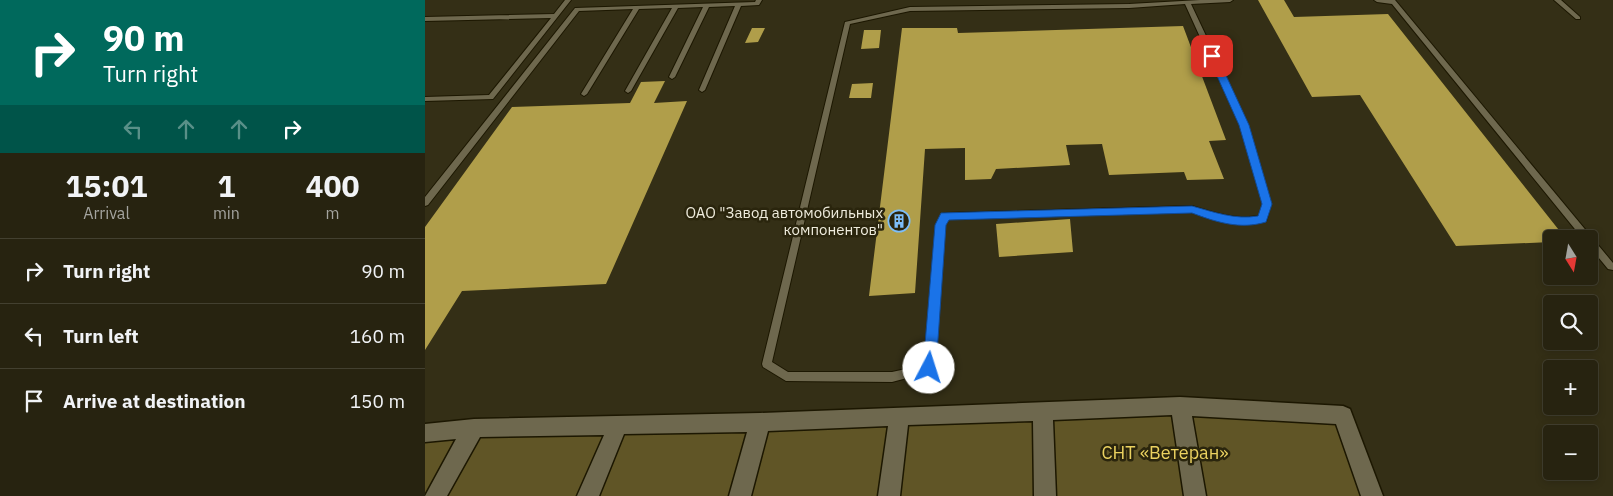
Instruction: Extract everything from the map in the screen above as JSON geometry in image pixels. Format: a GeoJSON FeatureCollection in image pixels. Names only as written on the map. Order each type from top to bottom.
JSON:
{"type":"FeatureCollection","features":[{"type":"Feature","properties":{"kind":"street"},"geometry":{"type":"LineString","coordinates":[[1180,406],[1195,496]]}},
{"type":"Feature","properties":{"kind":"street"},"geometry":{"type":"LineString","coordinates":[[425,433],[474,428],[760,422],[1180,406],[1343,415],[1372,496]]}},
{"type":"Feature","properties":{"kind":"street"},"geometry":{"type":"LineString","coordinates":[[1043,411],[1045,496]]}},
{"type":"Feature","properties":{"kind":"street"},"geometry":{"type":"LineString","coordinates":[[889,496],[899,417]]}},
{"type":"Feature","properties":{"kind":"street"},"geometry":{"type":"LineString","coordinates":[[740,496],[760,422]]}},
{"type":"Feature","properties":{"kind":"street"},"geometry":{"type":"LineString","coordinates":[[588,496],[618,425]]}},
{"type":"Feature","properties":{"kind":"street"},"geometry":{"type":"LineString","coordinates":[[435,496],[474,428]]}},
{"type":"Feature","properties":{"kind":"lane"},"geometry":{"type":"LineString","coordinates":[[425,99],[491,97],[568,0]]}},
{"type":"Feature","properties":{"kind":"lane"},"geometry":{"type":"LineString","coordinates":[[425,204],[577,9],[757,4],[759,0]]}},
{"type":"Feature","properties":{"kind":"lane"},"geometry":{"type":"LineString","coordinates":[[1188,4],[1244,125],[1267,204],[1263,219],[1245,222],[1217,218],[1192,209],[945,216],[940,225],[929,368],[892,377],[787,376],[767,364],[847,23],[910,10],[1128,3],[1188,4],[1230,0]]}},
{"type":"Feature","properties":{"kind":"lane"},"geometry":{"type":"LineString","coordinates":[[1377,0],[1392,1],[1581,230]]}},
{"type":"Feature","properties":{"kind":"lane"},"geometry":{"type":"LineString","coordinates":[[1557,0],[1578,18]]}},
{"type":"Feature","properties":{"kind":"lane"},"geometry":{"type":"LineString","coordinates":[[702,90],[739,4]]}},
{"type":"Feature","properties":{"kind":"lane"},"geometry":{"type":"LineString","coordinates":[[672,76],[707,5]]}},
{"type":"Feature","properties":{"kind":"lane"},"geometry":{"type":"LineString","coordinates":[[628,91],[676,6]]}},
{"type":"Feature","properties":{"kind":"lane"},"geometry":{"type":"LineString","coordinates":[[584,94],[637,7]]}},
{"type":"Feature","properties":{"kind":"lane"},"geometry":{"type":"LineString","coordinates":[[425,19],[555,16]]}},
{"type":"Feature","properties":{"kind":"lane"},"geometry":{"type":"LineString","coordinates":[[1598,251],[1611,267]]}},
{"type":"Feature","properties":{"kind":"green space","name":"СНТ «Ветеран»"},"geometry":{"type":"Polygon","coordinates":[[[1180,406],[1343,415],[1372,496],[425,496],[425,433],[1180,406]]]}},
{"type":"Feature","properties":{"kind":"building"},"geometry":{"type":"Polygon","coordinates":[[[1258,0],[1284,0],[1294,17],[1388,14],[1559,230],[1543,230],[1543,242],[1456,246],[1360,95],[1312,97],[1258,0]]]}},
{"type":"Feature","properties":{"kind":"building","name":"ОАО \"Завод автомобильных компонентов\""},"geometry":{"type":"Polygon","coordinates":[[[1183,26],[1226,140],[1209,141],[1224,179],[1187,180],[1184,172],[1109,175],[1102,144],[1066,145],[1070,165],[996,169],[991,179],[965,180],[965,148],[925,149],[915,293],[869,296],[902,28],[957,28],[958,33],[1183,26]]]}},
{"type":"Feature","properties":{"kind":"building"},"geometry":{"type":"Polygon","coordinates":[[[752,28],[765,28],[758,42],[745,43],[752,28]]]}},
{"type":"Feature","properties":{"kind":"building"},"geometry":{"type":"Polygon","coordinates":[[[864,30],[881,30],[879,48],[861,49],[864,30]]]}},
{"type":"Feature","properties":{"kind":"building"},"geometry":{"type":"Polygon","coordinates":[[[665,81],[654,103],[687,101],[606,284],[462,291],[425,350],[425,227],[512,107],[630,103],[641,82],[665,81]]]}},
{"type":"Feature","properties":{"kind":"building"},"geometry":{"type":"Polygon","coordinates":[[[873,83],[871,98],[849,98],[852,84],[873,83]]]}},
{"type":"Feature","properties":{"kind":"building"},"geometry":{"type":"Polygon","coordinates":[[[1070,219],[1073,252],[999,257],[996,224],[1070,219]]]}},
{"type":"Feature","properties":{"kind":"place","name":"ОАО \"Завод автомобильных компонентов\""},"geometry":{"type":"Point","coordinates":[899,221]}},
{"type":"Feature","properties":{"kind":"route"},"geometry":{"type":"LineString","coordinates":[[929,368],[940,225],[945,216],[1192,209],[1217,218],[1245,222],[1263,219],[1267,204],[1244,125],[1212,56]]}}]}
